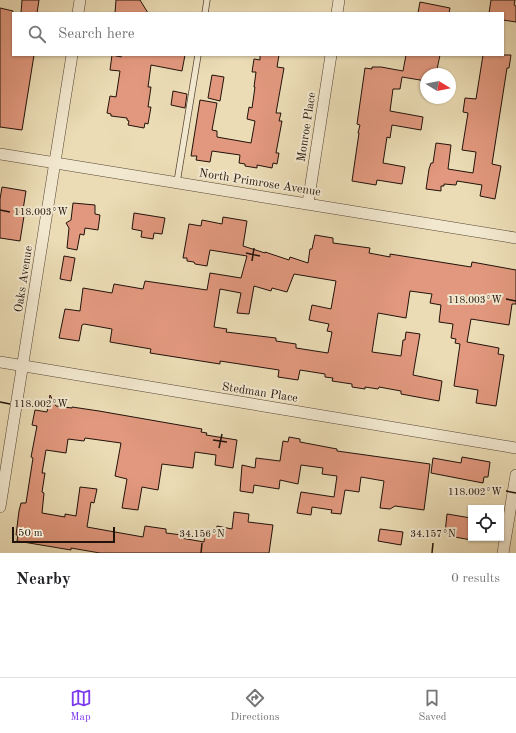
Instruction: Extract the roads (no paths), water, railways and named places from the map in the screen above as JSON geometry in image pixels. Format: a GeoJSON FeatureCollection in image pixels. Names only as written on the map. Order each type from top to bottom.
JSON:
{"type":"FeatureCollection","features":[{"type":"Feature","properties":{"kind":"street"},"geometry":{"type":"LineString","coordinates":[[78,12],[80,0]]}},
{"type":"Feature","properties":{"kind":"street"},"geometry":{"type":"LineString","coordinates":[[337,12],[339,0]]}},
{"type":"Feature","properties":{"kind":"street","name":"Oaks Avenue"},"geometry":{"type":"LineString","coordinates":[[0,507],[72,56]]}},
{"type":"Feature","properties":{"kind":"street","name":"Monroe Place"},"geometry":{"type":"LineString","coordinates":[[308,203],[331,56]]}},
{"type":"Feature","properties":{"kind":"street","name":"North Primrose Avenue"},"geometry":{"type":"LineString","coordinates":[[0,154],[516,238]]}},
{"type":"Feature","properties":{"kind":"street","name":"Stedman Place"},"geometry":{"type":"LineString","coordinates":[[0,362],[516,448]]}},
{"type":"Feature","properties":{"kind":"street"},"geometry":{"type":"LineString","coordinates":[[504,553],[516,475]]}},
{"type":"Feature","properties":{"kind":"lane"},"geometry":{"type":"LineString","coordinates":[[205,12],[207,0]]}},
{"type":"Feature","properties":{"kind":"lane"},"geometry":{"type":"LineString","coordinates":[[177,182],[198,56]]}}]}
